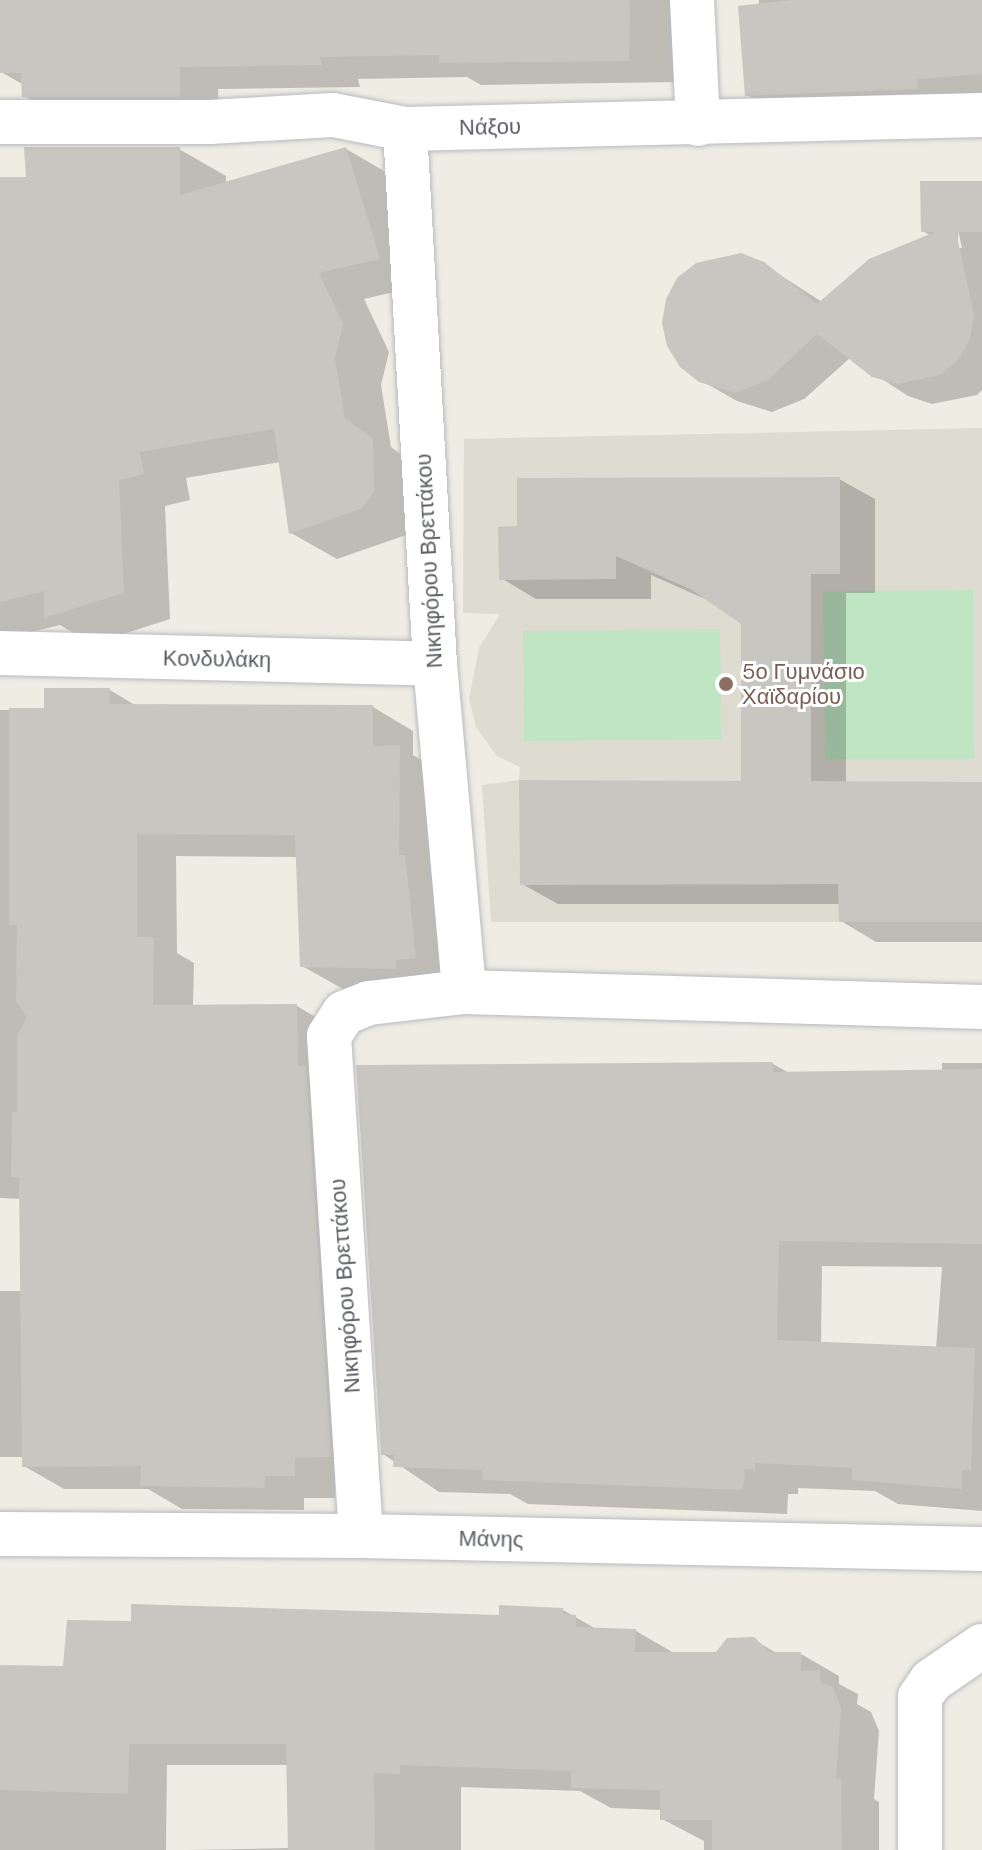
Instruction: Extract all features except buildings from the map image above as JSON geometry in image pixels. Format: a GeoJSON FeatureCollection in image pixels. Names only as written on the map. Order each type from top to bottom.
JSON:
{"type":"FeatureCollection","features":[{"type":"Feature","properties":{"kind":"street"},"geometry":{"type":"LineString","coordinates":[[692,0],[698,124]]}},
{"type":"Feature","properties":{"kind":"street","name":"Νάξου"},"geometry":{"type":"LineString","coordinates":[[0,122],[210,122],[333,115],[405,129],[982,115]]}},
{"type":"Feature","properties":{"kind":"street","name":"Νικηφόρου Βρεττάκου"},"geometry":{"type":"LineString","coordinates":[[361,1536],[329,1036],[344,1013],[369,1003],[464,992],[435,664],[405,129]]}},
{"type":"Feature","properties":{"kind":"street","name":"Κονδυλάκη"},"geometry":{"type":"LineString","coordinates":[[0,653],[435,664]]}},
{"type":"Feature","properties":{"kind":"street"},"geometry":{"type":"LineString","coordinates":[[464,992],[982,1007]]}},
{"type":"Feature","properties":{"kind":"street","name":"Μάνης"},"geometry":{"type":"LineString","coordinates":[[0,1534],[361,1536],[982,1549]]}},
{"type":"Feature","properties":{"kind":"street"},"geometry":{"type":"LineString","coordinates":[[920,1850],[920,1697],[931,1681],[982,1646]]}},
{"type":"Feature","properties":{"kind":"street"},"geometry":{"type":"LineString","coordinates":[[931,1681],[982,1679]]}},
{"type":"Feature","properties":{"kind":"shaded area","name":"5ο Γυμνάσιο Χαϊδαρίου"},"geometry":{"type":"Polygon","coordinates":[[[982,428],[982,922],[491,922],[482,785],[519,780],[520,767],[497,756],[476,727],[469,699],[479,648],[500,614],[463,613],[464,439],[982,428]]]}},
{"type":"Feature","properties":{"kind":"green space"},"geometry":{"type":"Polygon","coordinates":[[[973,590],[974,759],[825,759],[823,591],[973,590]]]}},
{"type":"Feature","properties":{"kind":"green space"},"geometry":{"type":"Polygon","coordinates":[[[720,629],[721,739],[524,741],[523,631],[720,629]]]}},
{"type":"Feature","properties":{"kind":"place","name":"5ο Γυμνάσιο Χαϊδαρίου"},"geometry":{"type":"Point","coordinates":[726,684]}}]}
